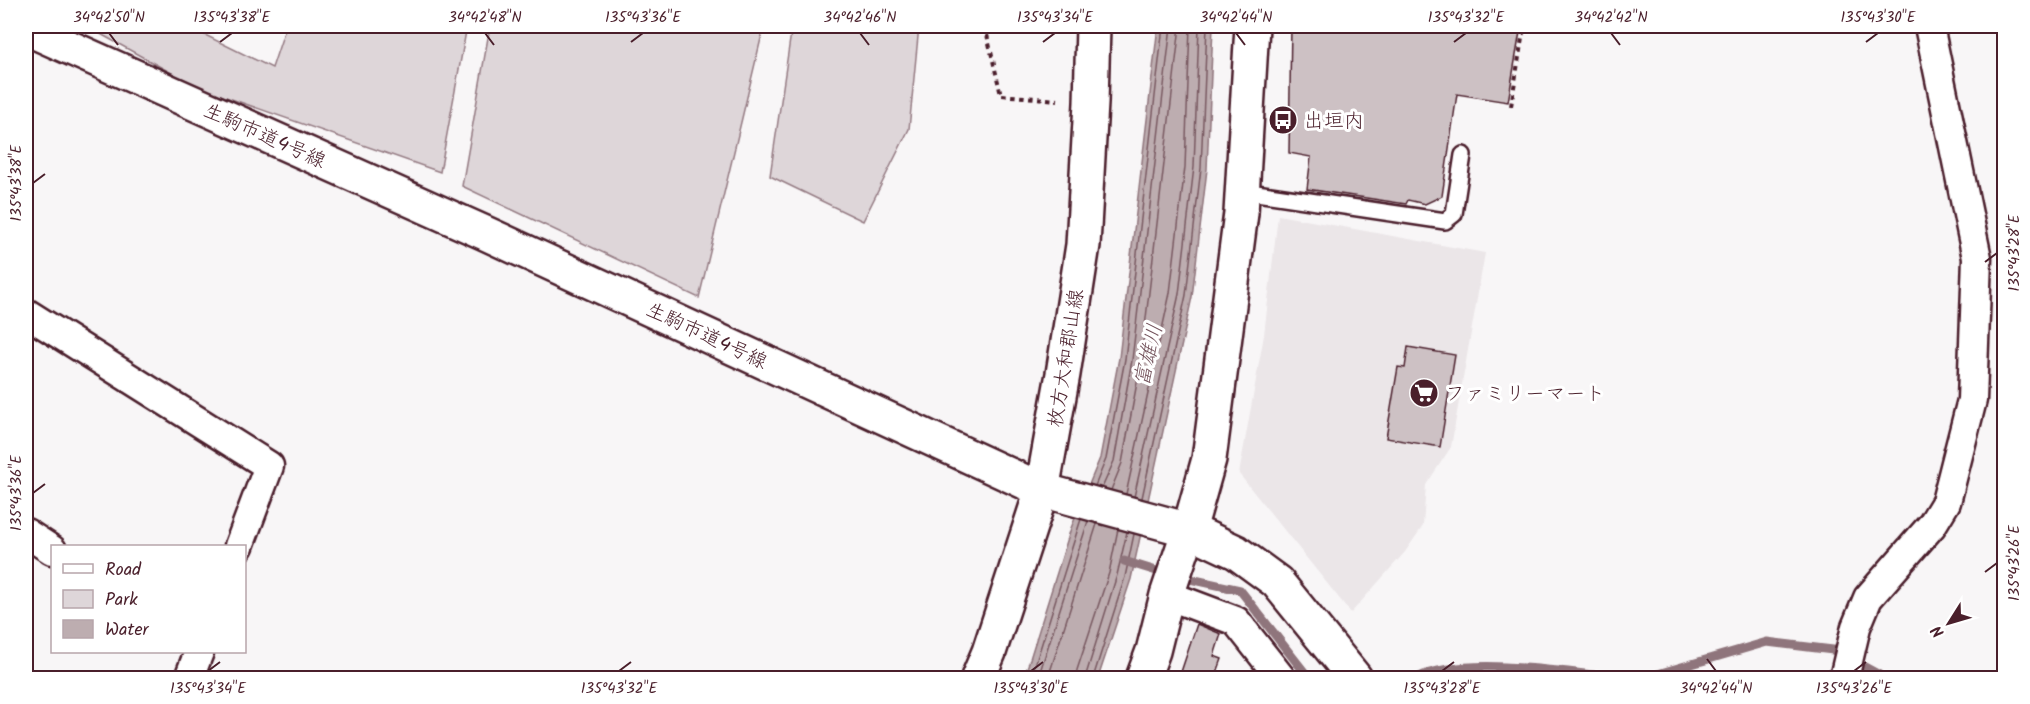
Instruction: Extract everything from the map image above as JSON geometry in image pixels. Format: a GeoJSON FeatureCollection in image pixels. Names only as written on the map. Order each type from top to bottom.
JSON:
{"type":"FeatureCollection","features":[{"type":"Feature","properties":{"kind":"street","name":"枚方大和郡山線"},"geometry":{"type":"LineString","coordinates":[[978,678],[1042,490],[1063,374],[1083,244],[1093,26]]}},
{"type":"Feature","properties":{"kind":"street"},"geometry":{"type":"LineString","coordinates":[[1143,678],[1209,459],[1243,191],[1252,26]]}},
{"type":"Feature","properties":{"kind":"street"},"geometry":{"type":"LineString","coordinates":[[1844,678],[1856,627],[1868,598],[1932,525],[1946,502],[1972,400],[1977,258],[1929,26]]}},
{"type":"Feature","properties":{"kind":"street","name":"生駒市道4号線"},"geometry":{"type":"LineString","coordinates":[[26,28],[485,233],[1042,490],[1189,530],[1242,556],[1277,582],[1355,678]]}},
{"type":"Feature","properties":{"kind":"street"},"geometry":{"type":"LineString","coordinates":[[26,313],[269,466],[239,545]]}},
{"type":"Feature","properties":{"kind":"street"},"geometry":{"type":"LineString","coordinates":[[26,532],[51,549]]}},
{"type":"Feature","properties":{"kind":"street"},"geometry":{"type":"LineString","coordinates":[[1167,595],[1236,621],[1281,678]]}},
{"type":"Feature","properties":{"kind":"street"},"geometry":{"type":"LineString","coordinates":[[189,678],[198,653]]}},
{"type":"Feature","properties":{"kind":"lane"},"geometry":{"type":"LineString","coordinates":[[1243,191],[1445,221],[1454,214],[1463,155]]}},
{"type":"Feature","properties":{"kind":"path"},"geometry":{"type":"LineString","coordinates":[[985,26],[1001,95],[1091,103]]}},
{"type":"Feature","properties":{"kind":"path"},"geometry":{"type":"LineString","coordinates":[[1511,106],[1523,28]]}},
{"type":"Feature","properties":{"kind":"shaded area"},"geometry":{"type":"Polygon","coordinates":[[[1278,215],[1485,253],[1451,447],[1426,485],[1423,526],[1405,552],[1351,613],[1239,474],[1264,335],[1278,215]]]}},
{"type":"Feature","properties":{"kind":"green space"},"geometry":{"type":"Polygon","coordinates":[[[86,26],[187,26],[272,68],[286,26],[467,26],[440,172],[197,87],[86,26]]]}},
{"type":"Feature","properties":{"kind":"green space"},"geometry":{"type":"Polygon","coordinates":[[[490,26],[764,26],[699,298],[462,186],[490,26]]]}},
{"type":"Feature","properties":{"kind":"green space"},"geometry":{"type":"Polygon","coordinates":[[[792,26],[919,26],[909,129],[863,221],[770,176],[792,26]]]}},
{"type":"Feature","properties":{"kind":"water","name":"富雄川"},"geometry":{"type":"Polygon","coordinates":[[[1158,26],[1213,26],[1207,169],[1192,297],[1131,579],[1098,678],[1024,678],[1071,528],[1100,458],[1119,358],[1158,26]]]}},
{"type":"Feature","properties":{"kind":"building"},"geometry":{"type":"Polygon","coordinates":[[[1291,26],[1521,26],[1508,102],[1457,94],[1442,196],[1425,204],[1408,200],[1406,204],[1307,189],[1311,157],[1289,153],[1291,26]]]}},
{"type":"Feature","properties":{"kind":"building"},"geometry":{"type":"Polygon","coordinates":[[[1408,347],[1455,355],[1440,447],[1386,438],[1398,367],[1405,368],[1408,347]]]}},
{"type":"Feature","properties":{"kind":"building"},"geometry":{"type":"Polygon","coordinates":[[[1197,624],[1221,634],[1214,656],[1222,659],[1215,678],[1179,678],[1197,624]]]}},
{"type":"Feature","properties":{"kind":"waterway"},"geometry":{"type":"LineString","coordinates":[[1124,561],[1163,573],[1240,590],[1309,678]]}},
{"type":"Feature","properties":{"kind":"waterway"},"geometry":{"type":"LineString","coordinates":[[1644,678],[1767,642],[1833,650],[1885,678]]}},
{"type":"Feature","properties":{"kind":"waterway"},"geometry":{"type":"LineString","coordinates":[[1417,678],[1437,671],[1488,667],[1620,678]]}},
{"type":"Feature","properties":{"kind":"place","name":"出垣内"},"geometry":{"type":"Point","coordinates":[1283,120]}},
{"type":"Feature","properties":{"kind":"place","name":"ファミリーマート"},"geometry":{"type":"Point","coordinates":[1424,393]}}]}
